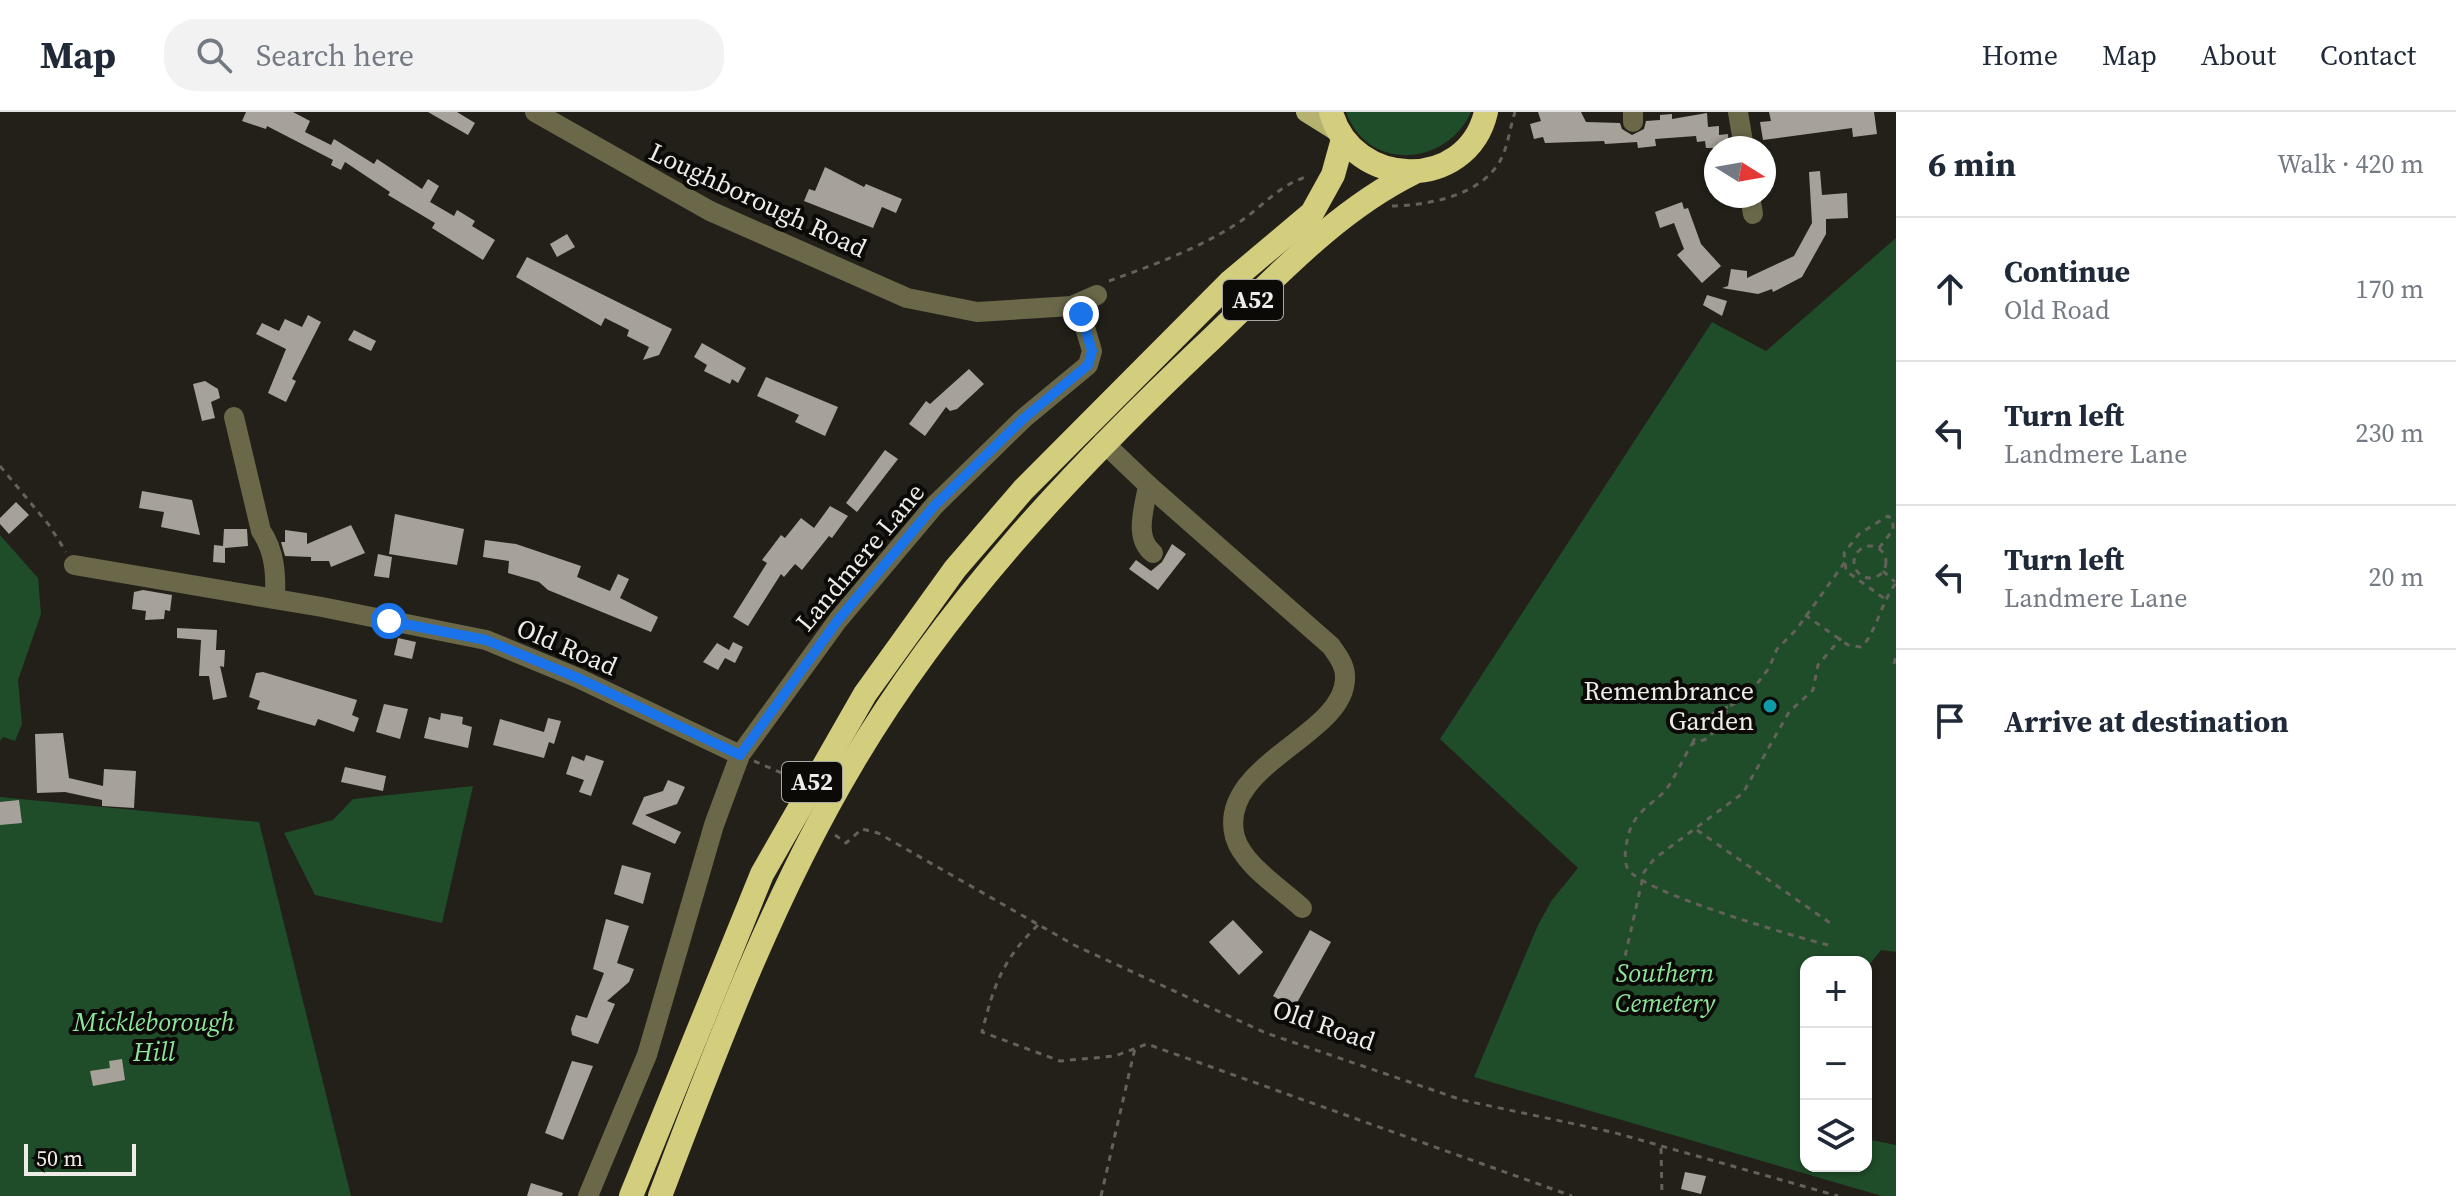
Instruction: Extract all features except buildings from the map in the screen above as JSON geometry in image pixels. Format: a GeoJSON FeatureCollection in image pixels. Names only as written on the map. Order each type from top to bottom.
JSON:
{"type":"FeatureCollection","features":[{"type":"Feature","properties":{"kind":"highway","name":"A52"},"geometry":{"type":"LineString","coordinates":[[660,1196],[747,976],[788,886],[852,763],[895,696],[976,586],[1103,442],[1352,209],[1413,173],[1449,162],[1476,137],[1486,112]]}},
{"type":"Feature","properties":{"kind":"highway","name":"A52"},"geometry":{"type":"LineString","coordinates":[[1337,128],[1373,165],[1413,173]]}},
{"type":"Feature","properties":{"kind":"highway","name":"A52"},"geometry":{"type":"LineString","coordinates":[[631,1196],[762,874],[865,694],[955,569],[1023,490],[1230,282],[1312,213],[1330,184],[1337,128]]}},
{"type":"Feature","properties":{"kind":"main road"},"geometry":{"type":"LineString","coordinates":[[1306,112],[1337,128]]}},
{"type":"Feature","properties":{"kind":"street","name":"Loughborough Road"},"geometry":{"type":"LineString","coordinates":[[535,112],[710,211],[922,302],[977,312],[1072,306]]}},
{"type":"Feature","properties":{"kind":"street"},"geometry":{"type":"LineString","coordinates":[[1738,112],[1742,136]]}},
{"type":"Feature","properties":{"kind":"street"},"geometry":{"type":"LineString","coordinates":[[1072,306],[1097,295]]}},
{"type":"Feature","properties":{"kind":"street","name":"Landmere Lane"},"geometry":{"type":"LineString","coordinates":[[588,1196],[647,1055],[714,825],[740,755],[838,620],[934,506],[1024,418],[1088,365],[1092,351],[1081,314],[1072,306]]}},
{"type":"Feature","properties":{"kind":"street"},"geometry":{"type":"LineString","coordinates":[[234,417],[261,531],[276,575],[275,599]]}},
{"type":"Feature","properties":{"kind":"street"},"geometry":{"type":"LineString","coordinates":[[1103,442],[1331,646],[1343,663],[1346,681],[1339,698],[1321,720],[1246,785],[1236,809],[1235,837],[1251,861],[1302,908]]}},
{"type":"Feature","properties":{"kind":"street"},"geometry":{"type":"LineString","coordinates":[[1148,485],[1141,535],[1144,546],[1153,553]]}},
{"type":"Feature","properties":{"kind":"street","name":"Old Road"},"geometry":{"type":"LineString","coordinates":[[74,565],[275,599],[486,640],[578,678],[740,755]]}},
{"type":"Feature","properties":{"kind":"path"},"geometry":{"type":"LineString","coordinates":[[0,466],[49,525],[74,565]]}},
{"type":"Feature","properties":{"kind":"path"},"geometry":{"type":"LineString","coordinates":[[1885,599],[1846,571],[1844,553],[1859,534],[1882,518],[1896,513]]}},
{"type":"Feature","properties":{"kind":"path"},"geometry":{"type":"LineString","coordinates":[[1879,548],[1893,530],[1891,517]]}},
{"type":"Feature","properties":{"kind":"path"},"geometry":{"type":"LineString","coordinates":[[1864,547],[1879,548],[1886,562],[1883,571],[1872,578],[1861,575],[1854,566],[1858,551],[1864,547]]}},
{"type":"Feature","properties":{"kind":"path"},"geometry":{"type":"LineString","coordinates":[[1828,945],[1727,915],[1642,880],[1628,870],[1625,860],[1631,829],[1646,804],[1664,791],[1703,721],[1714,711],[1747,697],[1769,668],[1777,649],[1845,562]]}},
{"type":"Feature","properties":{"kind":"path"},"geometry":{"type":"LineString","coordinates":[[1805,615],[1848,645],[1861,647],[1868,642],[1885,599],[1896,583],[1883,571]]}},
{"type":"Feature","properties":{"kind":"path"},"geometry":{"type":"LineString","coordinates":[[1857,580],[1861,575]]}},
{"type":"Feature","properties":{"kind":"path"},"geometry":{"type":"LineString","coordinates":[[1620,979],[1642,880],[1654,859],[1743,793],[1789,712],[1813,690],[1818,665],[1841,638]]}},
{"type":"Feature","properties":{"kind":"path"},"geometry":{"type":"LineString","coordinates":[[1894,664],[1896,656]]}},
{"type":"Feature","properties":{"kind":"path"},"geometry":{"type":"LineString","coordinates":[[1692,744],[1706,739],[1719,728],[1728,707]]}},
{"type":"Feature","properties":{"kind":"path"},"geometry":{"type":"LineString","coordinates":[[740,755],[793,778],[800,765]]}},
{"type":"Feature","properties":{"kind":"path","name":"Old Road"},"geometry":{"type":"LineString","coordinates":[[833,833],[846,843],[862,829],[878,833],[1038,925],[1164,989],[1266,1033],[1462,1100],[1612,1132],[1838,1196]]}},
{"type":"Feature","properties":{"kind":"path"},"geometry":{"type":"LineString","coordinates":[[1697,830],[1833,925]]}},
{"type":"Feature","properties":{"kind":"path"},"geometry":{"type":"LineString","coordinates":[[1038,925],[1014,948],[996,979],[982,1032],[1060,1061],[1115,1056],[1147,1044],[1572,1196]]}},
{"type":"Feature","properties":{"kind":"path"},"geometry":{"type":"LineString","coordinates":[[1101,1196],[1135,1048]]}},
{"type":"Feature","properties":{"kind":"path"},"geometry":{"type":"LineString","coordinates":[[1661,1148],[1662,1196]]}},
{"type":"Feature","properties":{"kind":"green space"},"geometry":{"type":"Polygon","coordinates":[[[1346,112],[1471,112],[1460,130],[1444,143],[1427,152],[1408,155],[1389,153],[1371,145],[1357,132],[1346,112]]]}},
{"type":"Feature","properties":{"kind":"green space","name":"Southern Cemetery"},"geometry":{"type":"Polygon","coordinates":[[[1896,238],[1896,952],[1881,950],[1872,961],[1872,956],[1800,956],[1800,1172],[1872,1172],[1872,1140],[1896,1145],[1896,1196],[1882,1196],[1474,1077],[1538,925],[1552,900],[1578,868],[1440,739],[1712,322],[1766,351],[1896,238]]]}},
{"type":"Feature","properties":{"kind":"green space"},"geometry":{"type":"Polygon","coordinates":[[[0,535],[38,578],[41,614],[18,680],[22,724],[15,741],[3,737],[0,741],[0,535]]]}},
{"type":"Feature","properties":{"kind":"green space"},"geometry":{"type":"Polygon","coordinates":[[[473,786],[442,923],[315,895],[284,833],[333,820],[353,799],[473,786]]]}},
{"type":"Feature","properties":{"kind":"green space","name":"Mickleborough Hill"},"geometry":{"type":"Polygon","coordinates":[[[0,797],[259,822],[351,1196],[0,1196],[0,797]]]}},
{"type":"Feature","properties":{"kind":"place","name":"Remembrance Garden"},"geometry":{"type":"Point","coordinates":[1770,706]}},
{"type":"Feature","properties":{"kind":"route"},"geometry":{"type":"LineString","coordinates":[[389,621],[486,640],[578,678],[740,755],[838,620],[934,506],[1024,418],[1088,365],[1092,351],[1081,314]]}}]}
